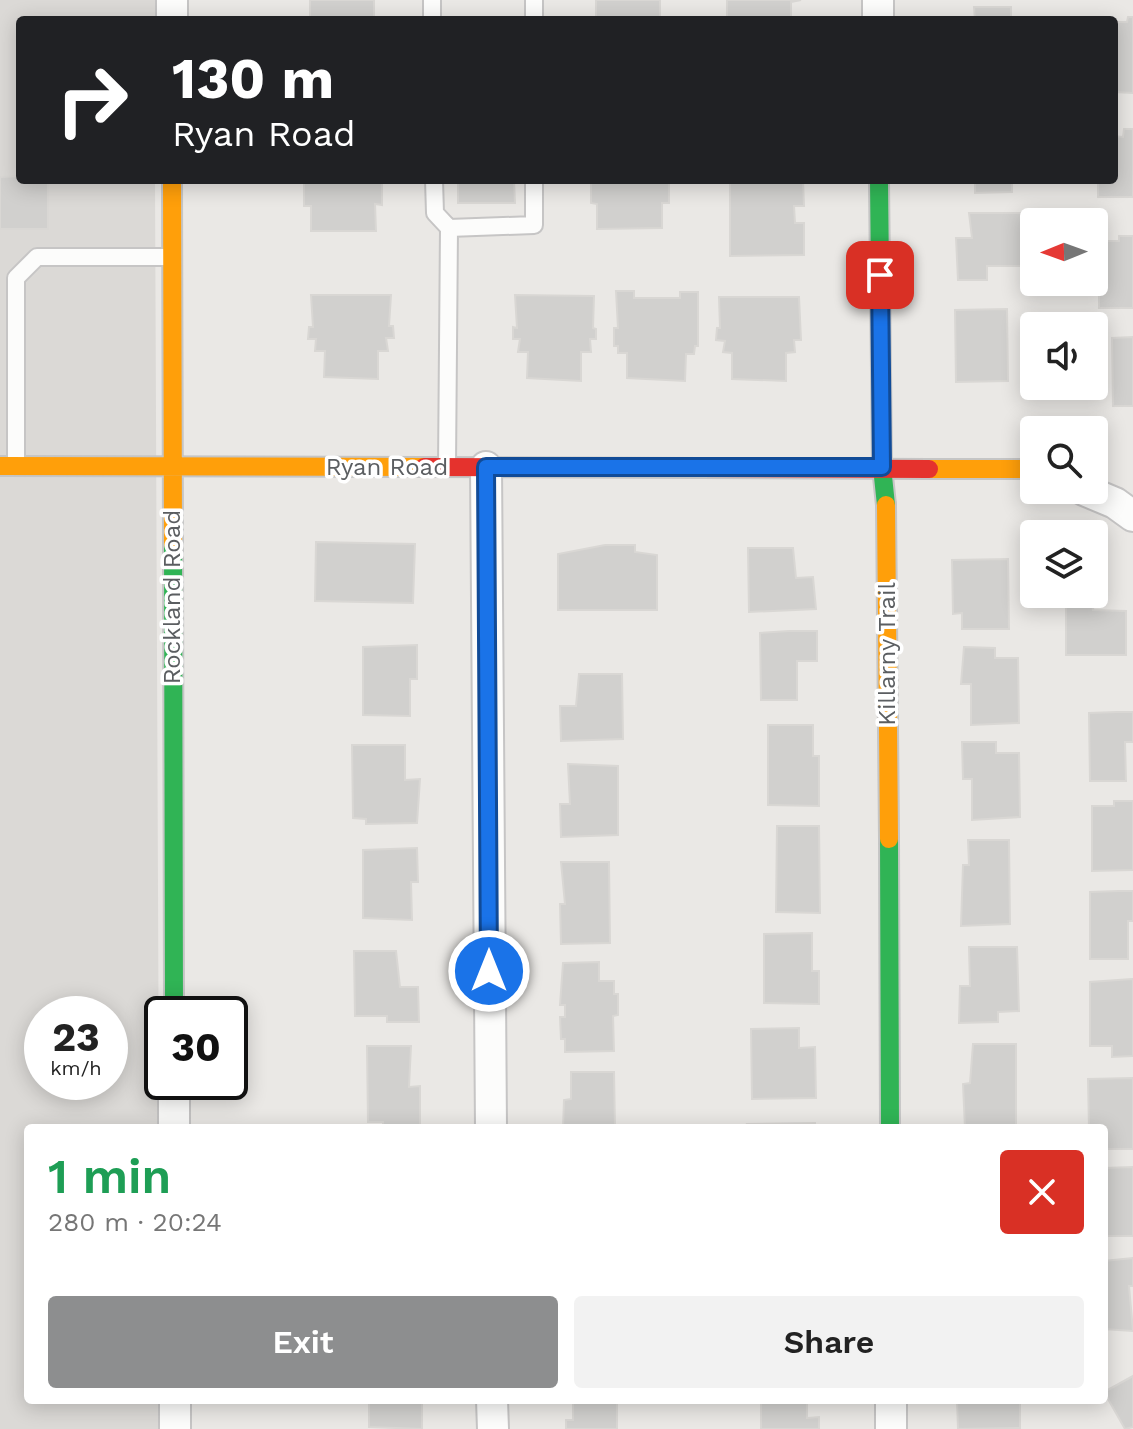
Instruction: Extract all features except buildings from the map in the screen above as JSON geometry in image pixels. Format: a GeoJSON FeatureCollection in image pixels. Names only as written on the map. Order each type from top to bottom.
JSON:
{"type":"FeatureCollection","features":[{"type":"Feature","properties":{"kind":"street","name":"Rockland Road"},"geometry":{"type":"LineString","coordinates":[[172,184],[174,996]]}},
{"type":"Feature","properties":{"kind":"street","name":"Killarny Trail"},"geometry":{"type":"LineString","coordinates":[[879,184],[882,467],[887,529],[890,1124]]}},
{"type":"Feature","properties":{"kind":"street","name":"Ryan Road"},"geometry":{"type":"LineString","coordinates":[[8,466],[1020,469]]}},
{"type":"Feature","properties":{"kind":"street"},"geometry":{"type":"LineString","coordinates":[[486,467],[491,1124]]}},
{"type":"Feature","properties":{"kind":"street"},"geometry":{"type":"LineString","coordinates":[[1108,500],[1133,516]]}},
{"type":"Feature","properties":{"kind":"street"},"geometry":{"type":"LineString","coordinates":[[174,1100],[174,1124]]}},
{"type":"Feature","properties":{"kind":"street"},"geometry":{"type":"LineString","coordinates":[[175,1404],[175,1429]]}},
{"type":"Feature","properties":{"kind":"street"},"geometry":{"type":"LineString","coordinates":[[492,1404],[493,1429]]}},
{"type":"Feature","properties":{"kind":"street"},"geometry":{"type":"LineString","coordinates":[[891,1404],[891,1429]]}},
{"type":"Feature","properties":{"kind":"lane"},"geometry":{"type":"LineString","coordinates":[[434,184],[435,213],[449,228],[447,467]]}},
{"type":"Feature","properties":{"kind":"lane"},"geometry":{"type":"LineString","coordinates":[[449,228],[534,225],[534,184]]}},
{"type":"Feature","properties":{"kind":"lane"},"geometry":{"type":"LineString","coordinates":[[8,466],[16,278],[37,257],[172,257]]}},
{"type":"Feature","properties":{"kind":"shaded area"},"geometry":{"type":"Polygon","coordinates":[[[0,0],[155,0],[155,16],[16,16],[16,184],[155,184],[158,996],[144,996],[144,1100],[159,1100],[159,1124],[24,1124],[24,1404],[160,1404],[160,1429],[0,1429],[0,0]]]}},
{"type":"Feature","properties":{"kind":"traffic: fast"},"geometry":{"type":"LineString","coordinates":[[879,184],[882,467],[886,505]]}},
{"type":"Feature","properties":{"kind":"traffic: fast"},"geometry":{"type":"LineString","coordinates":[[173,544],[174,996]]}},
{"type":"Feature","properties":{"kind":"traffic: fast"},"geometry":{"type":"LineString","coordinates":[[889,839],[890,1124]]}},
{"type":"Feature","properties":{"kind":"traffic: slow"},"geometry":{"type":"LineString","coordinates":[[172,184],[173,544]]}},
{"type":"Feature","properties":{"kind":"traffic: slow"},"geometry":{"type":"LineString","coordinates":[[0,466],[424,467]]}},
{"type":"Feature","properties":{"kind":"traffic: slow"},"geometry":{"type":"LineString","coordinates":[[929,469],[1020,469]]}},
{"type":"Feature","properties":{"kind":"traffic: slow"},"geometry":{"type":"LineString","coordinates":[[886,505],[889,839]]}},
{"type":"Feature","properties":{"kind":"traffic: jam"},"geometry":{"type":"LineString","coordinates":[[424,467],[929,469]]}},
{"type":"Feature","properties":{"kind":"route"},"geometry":{"type":"LineString","coordinates":[[489,971],[486,467],[882,467],[880,275]]}}]}
